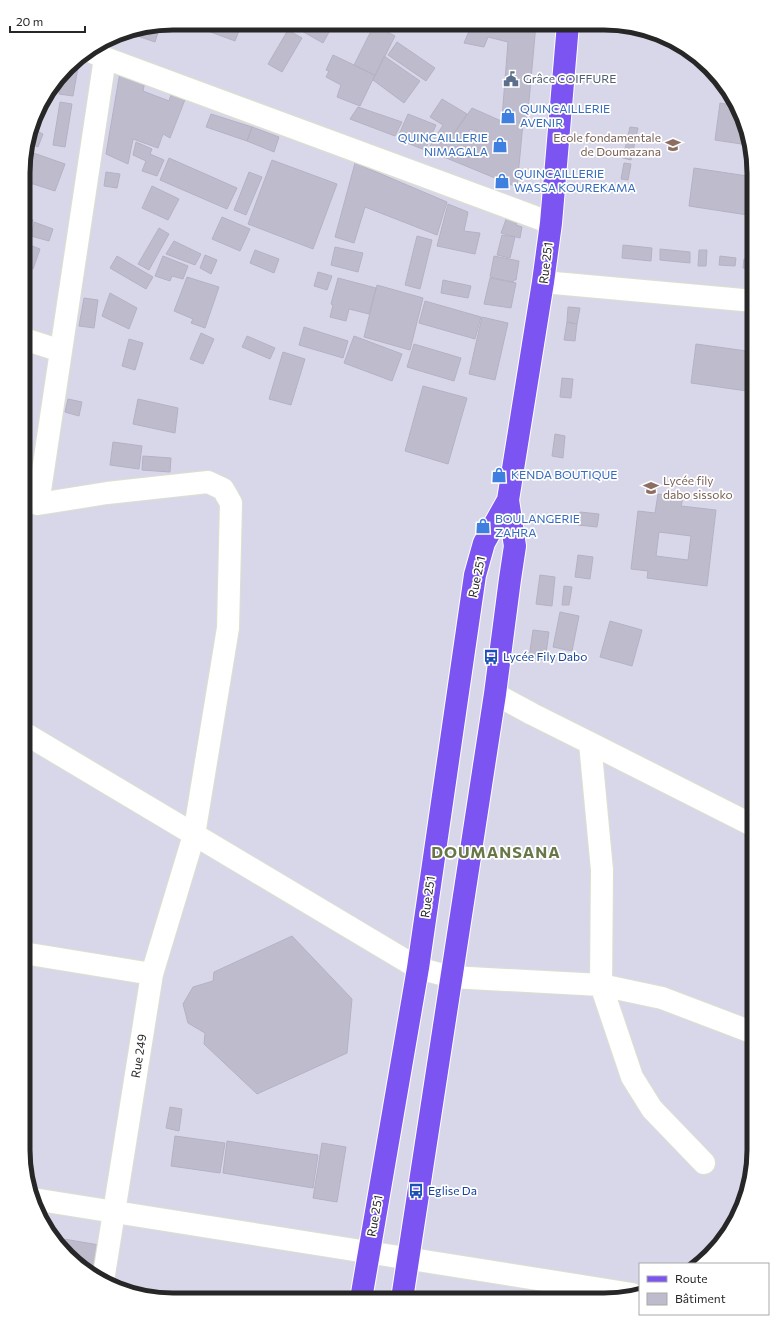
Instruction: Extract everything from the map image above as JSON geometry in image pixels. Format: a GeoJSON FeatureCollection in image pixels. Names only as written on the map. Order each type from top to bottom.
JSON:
{"type":"FeatureCollection","features":[{"type":"Feature","properties":{"kind":"main road","name":"Rue 251"},"geometry":{"type":"LineString","coordinates":[[403,1293],[495,694],[515,546],[508,500],[551,223],[567,30]]}},
{"type":"Feature","properties":{"kind":"main road","name":"Rue 251"},"geometry":{"type":"LineString","coordinates":[[362,1293],[418,968],[475,575],[484,543],[508,500]]}},
{"type":"Feature","properties":{"kind":"street"},"geometry":{"type":"LineString","coordinates":[[31,502],[61,351],[98,55],[551,223]]}},
{"type":"Feature","properties":{"kind":"street"},"geometry":{"type":"LineString","coordinates":[[543,282],[747,300]]}},
{"type":"Feature","properties":{"kind":"street"},"geometry":{"type":"LineString","coordinates":[[30,341],[61,351]]}},
{"type":"Feature","properties":{"kind":"street","name":"Rue 249"},"geometry":{"type":"LineString","coordinates":[[31,502],[208,482],[222,489],[231,503],[228,628],[194,836],[152,974],[104,1275]]}},
{"type":"Feature","properties":{"kind":"street"},"geometry":{"type":"LineString","coordinates":[[495,694],[747,822]]}},
{"type":"Feature","properties":{"kind":"street"},"geometry":{"type":"LineString","coordinates":[[30,737],[194,836],[418,968],[451,977],[601,985],[662,998],[747,1030]]}},
{"type":"Feature","properties":{"kind":"street"},"geometry":{"type":"LineString","coordinates":[[590,743],[602,870],[601,985],[632,1077],[652,1109],[704,1163]]}},
{"type":"Feature","properties":{"kind":"street"},"geometry":{"type":"LineString","coordinates":[[30,954],[152,974]]}},
{"type":"Feature","properties":{"kind":"street"},"geometry":{"type":"LineString","coordinates":[[40,1200],[369,1251],[621,1292]]}},
{"type":"Feature","properties":{"kind":"building"},"geometry":{"type":"Polygon","coordinates":[[[208,30],[239,30],[235,41],[208,30]]]}},
{"type":"Feature","properties":{"kind":"building"},"geometry":{"type":"Polygon","coordinates":[[[288,30],[302,38],[282,72],[268,64],[288,30]]]}},
{"type":"Feature","properties":{"kind":"building"},"geometry":{"type":"Polygon","coordinates":[[[300,30],[330,30],[323,43],[300,30]]]}},
{"type":"Feature","properties":{"kind":"building"},"geometry":{"type":"Polygon","coordinates":[[[372,30],[384,30],[395,36],[375,76],[354,65],[372,30]]]}},
{"type":"Feature","properties":{"kind":"building"},"geometry":{"type":"Polygon","coordinates":[[[469,30],[535,30],[527,123],[502,118],[508,42],[488,37],[484,47],[464,43],[469,30]]]}},
{"type":"Feature","properties":{"kind":"building"},"geometry":{"type":"Polygon","coordinates":[[[159,31],[155,42],[135,35],[159,31]]]}},
{"type":"Feature","properties":{"kind":"building"},"geometry":{"type":"Polygon","coordinates":[[[397,42],[435,68],[426,81],[388,55],[397,42]]]}},
{"type":"Feature","properties":{"kind":"building"},"geometry":{"type":"Polygon","coordinates":[[[333,55],[375,75],[360,106],[337,97],[341,85],[326,77],[329,71],[326,70],[333,55]]]}},
{"type":"Feature","properties":{"kind":"building"},"geometry":{"type":"Polygon","coordinates":[[[384,56],[420,81],[404,103],[373,80],[384,56]]]}},
{"type":"Feature","properties":{"kind":"building"},"geometry":{"type":"Polygon","coordinates":[[[78,67],[73,96],[59,94],[60,86],[78,67]]]}},
{"type":"Feature","properties":{"kind":"building"},"geometry":{"type":"Polygon","coordinates":[[[120,72],[145,81],[143,91],[169,101],[172,92],[186,97],[170,138],[163,134],[158,148],[133,139],[128,164],[106,154],[120,72]]]}},
{"type":"Feature","properties":{"kind":"building"},"geometry":{"type":"Polygon","coordinates":[[[442,99],[467,114],[440,153],[430,146],[443,125],[430,117],[442,99]]]}},
{"type":"Feature","properties":{"kind":"building"},"geometry":{"type":"Polygon","coordinates":[[[60,102],[72,104],[65,147],[53,145],[60,102]]]}},
{"type":"Feature","properties":{"kind":"building"},"geometry":{"type":"Polygon","coordinates":[[[720,103],[729,105],[739,127],[744,144],[715,140],[720,103]]]}},
{"type":"Feature","properties":{"kind":"building"},"geometry":{"type":"Polygon","coordinates":[[[358,107],[402,122],[395,136],[350,119],[358,107]]]}},
{"type":"Feature","properties":{"kind":"building"},"geometry":{"type":"Polygon","coordinates":[[[472,108],[499,120],[523,123],[517,187],[439,155],[472,108]],[[470,129],[468,134],[488,141],[489,136],[470,129]]]}},
{"type":"Feature","properties":{"kind":"building"},"geometry":{"type":"Polygon","coordinates":[[[211,114],[252,127],[247,141],[206,127],[211,114]]]}},
{"type":"Feature","properties":{"kind":"building"},"geometry":{"type":"Polygon","coordinates":[[[408,114],[436,125],[425,150],[397,139],[408,114]]]}},
{"type":"Feature","properties":{"kind":"building"},"geometry":{"type":"Polygon","coordinates":[[[252,127],[279,137],[274,152],[247,141],[252,127]]]}},
{"type":"Feature","properties":{"kind":"building"},"geometry":{"type":"Polygon","coordinates":[[[630,127],[638,128],[631,160],[623,158],[630,127]]]}},
{"type":"Feature","properties":{"kind":"building"},"geometry":{"type":"Polygon","coordinates":[[[37,131],[43,134],[38,147],[33,145],[37,131]]]}},
{"type":"Feature","properties":{"kind":"building"},"geometry":{"type":"Polygon","coordinates":[[[136,142],[152,149],[150,154],[164,160],[157,176],[142,171],[146,161],[133,155],[136,142]]]}},
{"type":"Feature","properties":{"kind":"building"},"geometry":{"type":"Polygon","coordinates":[[[32,152],[65,164],[55,191],[30,183],[32,152]]]}},
{"type":"Feature","properties":{"kind":"building"},"geometry":{"type":"Polygon","coordinates":[[[169,158],[237,188],[227,209],[160,180],[169,158]]]}},
{"type":"Feature","properties":{"kind":"building"},"geometry":{"type":"Polygon","coordinates":[[[272,160],[337,184],[313,249],[248,224],[272,160]]]}},
{"type":"Feature","properties":{"kind":"building"},"geometry":{"type":"Polygon","coordinates":[[[355,163],[447,202],[437,235],[365,207],[354,243],[335,237],[355,163]]]}},
{"type":"Feature","properties":{"kind":"building"},"geometry":{"type":"Polygon","coordinates":[[[624,163],[631,164],[628,180],[621,179],[624,163]]]}},
{"type":"Feature","properties":{"kind":"building"},"geometry":{"type":"Polygon","coordinates":[[[694,168],[747,176],[747,215],[689,206],[694,168]]]}},
{"type":"Feature","properties":{"kind":"building"},"geometry":{"type":"Polygon","coordinates":[[[106,172],[120,174],[117,188],[104,186],[106,172]]]}},
{"type":"Feature","properties":{"kind":"building"},"geometry":{"type":"Polygon","coordinates":[[[249,172],[262,177],[246,215],[234,210],[249,172]]]}},
{"type":"Feature","properties":{"kind":"building"},"geometry":{"type":"Polygon","coordinates":[[[152,186],[179,199],[168,220],[142,208],[152,186]]]}},
{"type":"Feature","properties":{"kind":"building"},"geometry":{"type":"Polygon","coordinates":[[[448,204],[468,212],[464,231],[480,233],[475,254],[437,246],[448,204]]]}},
{"type":"Feature","properties":{"kind":"building"},"geometry":{"type":"Polygon","coordinates":[[[508,214],[518,216],[516,225],[522,227],[520,238],[501,233],[508,214]]]}},
{"type":"Feature","properties":{"kind":"building"},"geometry":{"type":"Polygon","coordinates":[[[222,217],[250,229],[240,251],[212,239],[222,217]]]}},
{"type":"Feature","properties":{"kind":"building"},"geometry":{"type":"Polygon","coordinates":[[[30,219],[33,220],[30,228],[30,219]]]}},
{"type":"Feature","properties":{"kind":"building"},"geometry":{"type":"Polygon","coordinates":[[[34,222],[53,229],[49,241],[31,236],[34,222]]]}},
{"type":"Feature","properties":{"kind":"building"},"geometry":{"type":"Polygon","coordinates":[[[159,228],[169,234],[149,270],[138,264],[159,228]]]}},
{"type":"Feature","properties":{"kind":"building"},"geometry":{"type":"Polygon","coordinates":[[[502,235],[515,237],[510,258],[497,255],[502,235]]]}},
{"type":"Feature","properties":{"kind":"building"},"geometry":{"type":"Polygon","coordinates":[[[417,236],[432,240],[420,289],[405,285],[417,236]]]}},
{"type":"Feature","properties":{"kind":"building"},"geometry":{"type":"Polygon","coordinates":[[[174,241],[201,254],[195,265],[166,254],[174,241]]]}},
{"type":"Feature","properties":{"kind":"building"},"geometry":{"type":"Polygon","coordinates":[[[30,245],[40,249],[33,269],[30,268],[30,245]]]}},
{"type":"Feature","properties":{"kind":"building"},"geometry":{"type":"Polygon","coordinates":[[[623,245],[652,248],[651,261],[622,258],[623,245]]]}},
{"type":"Feature","properties":{"kind":"building"},"geometry":{"type":"Polygon","coordinates":[[[335,247],[363,253],[358,272],[331,265],[335,247]]]}},
{"type":"Feature","properties":{"kind":"building"},"geometry":{"type":"Polygon","coordinates":[[[660,249],[690,252],[690,263],[660,260],[660,249]]]}},
{"type":"Feature","properties":{"kind":"building"},"geometry":{"type":"Polygon","coordinates":[[[255,250],[279,259],[274,273],[250,263],[255,250]]]}},
{"type":"Feature","properties":{"kind":"building"},"geometry":{"type":"Polygon","coordinates":[[[699,250],[707,250],[706,266],[698,266],[699,250]]]}},
{"type":"Feature","properties":{"kind":"building"},"geometry":{"type":"Polygon","coordinates":[[[205,255],[217,260],[211,274],[200,268],[205,255]]]}},
{"type":"Feature","properties":{"kind":"building"},"geometry":{"type":"Polygon","coordinates":[[[117,256],[153,277],[146,289],[110,268],[117,256]]]}},
{"type":"Feature","properties":{"kind":"building"},"geometry":{"type":"Polygon","coordinates":[[[163,256],[188,266],[183,279],[172,276],[170,281],[155,276],[163,256]]]}},
{"type":"Feature","properties":{"kind":"building"},"geometry":{"type":"Polygon","coordinates":[[[494,256],[519,261],[516,280],[513,282],[490,277],[494,256]]]}},
{"type":"Feature","properties":{"kind":"building"},"geometry":{"type":"Polygon","coordinates":[[[720,256],[736,258],[735,266],[719,265],[720,256]]]}},
{"type":"Feature","properties":{"kind":"building"},"geometry":{"type":"Polygon","coordinates":[[[744,259],[747,259],[747,268],[743,268],[744,259]]]}},
{"type":"Feature","properties":{"kind":"building"},"geometry":{"type":"Polygon","coordinates":[[[318,272],[332,276],[327,290],[314,286],[318,272]]]}},
{"type":"Feature","properties":{"kind":"building"},"geometry":{"type":"Polygon","coordinates":[[[187,277],[219,287],[205,328],[191,323],[193,319],[174,311],[187,277]]]}},
{"type":"Feature","properties":{"kind":"building"},"geometry":{"type":"Polygon","coordinates":[[[338,278],[376,288],[369,314],[349,309],[346,321],[330,317],[333,305],[331,304],[338,278]]]}},
{"type":"Feature","properties":{"kind":"building"},"geometry":{"type":"Polygon","coordinates":[[[490,278],[516,283],[511,308],[484,304],[490,278]]]}},
{"type":"Feature","properties":{"kind":"building"},"geometry":{"type":"Polygon","coordinates":[[[443,280],[471,286],[468,298],[441,293],[443,280]]]}},
{"type":"Feature","properties":{"kind":"building"},"geometry":{"type":"Polygon","coordinates":[[[377,285],[423,298],[410,350],[364,337],[377,285]]]}},
{"type":"Feature","properties":{"kind":"building"},"geometry":{"type":"Polygon","coordinates":[[[110,293],[137,308],[129,329],[102,316],[110,293]]]}},
{"type":"Feature","properties":{"kind":"building"},"geometry":{"type":"Polygon","coordinates":[[[84,298],[98,300],[94,328],[79,326],[84,298]]]}},
{"type":"Feature","properties":{"kind":"building"},"geometry":{"type":"Polygon","coordinates":[[[425,301],[481,317],[475,339],[419,323],[425,301]]]}},
{"type":"Feature","properties":{"kind":"building"},"geometry":{"type":"Polygon","coordinates":[[[568,307],[580,308],[577,324],[567,322],[568,307]]]}},
{"type":"Feature","properties":{"kind":"building"},"geometry":{"type":"Polygon","coordinates":[[[482,317],[508,323],[495,380],[469,374],[482,317]]]}},
{"type":"Feature","properties":{"kind":"building"},"geometry":{"type":"Polygon","coordinates":[[[567,322],[577,324],[575,341],[564,340],[567,322]]]}},
{"type":"Feature","properties":{"kind":"building"},"geometry":{"type":"Polygon","coordinates":[[[304,327],[348,341],[343,358],[299,345],[304,327]]]}},
{"type":"Feature","properties":{"kind":"building"},"geometry":{"type":"Polygon","coordinates":[[[201,333],[214,339],[203,364],[190,359],[201,333]]]}},
{"type":"Feature","properties":{"kind":"building"},"geometry":{"type":"Polygon","coordinates":[[[247,336],[275,348],[270,359],[242,347],[247,336]]]}},
{"type":"Feature","properties":{"kind":"building"},"geometry":{"type":"Polygon","coordinates":[[[354,336],[402,354],[392,381],[344,363],[354,336]]]}},
{"type":"Feature","properties":{"kind":"building"},"geometry":{"type":"Polygon","coordinates":[[[129,339],[143,343],[135,370],[122,366],[129,339]]]}},
{"type":"Feature","properties":{"kind":"building"},"geometry":{"type":"Polygon","coordinates":[[[414,344],[461,358],[454,381],[407,367],[414,344]]]}},
{"type":"Feature","properties":{"kind":"building"},"geometry":{"type":"Polygon","coordinates":[[[696,344],[747,351],[747,391],[691,383],[696,344]]]}},
{"type":"Feature","properties":{"kind":"building"},"geometry":{"type":"Polygon","coordinates":[[[283,352],[305,359],[291,405],[269,399],[283,352]]]}},
{"type":"Feature","properties":{"kind":"building"},"geometry":{"type":"Polygon","coordinates":[[[562,378],[573,379],[571,398],[560,397],[562,378]]]}},
{"type":"Feature","properties":{"kind":"building"},"geometry":{"type":"Polygon","coordinates":[[[423,386],[467,398],[448,464],[405,451],[423,386]]]}},
{"type":"Feature","properties":{"kind":"building"},"geometry":{"type":"Polygon","coordinates":[[[68,399],[82,402],[79,416],[65,412],[68,399]]]}},
{"type":"Feature","properties":{"kind":"building"},"geometry":{"type":"Polygon","coordinates":[[[138,399],[178,408],[175,433],[133,424],[138,399]]]}},
{"type":"Feature","properties":{"kind":"building"},"geometry":{"type":"Polygon","coordinates":[[[555,434],[565,436],[563,458],[552,456],[555,434]]]}},
{"type":"Feature","properties":{"kind":"building"},"geometry":{"type":"Polygon","coordinates":[[[113,442],[142,446],[139,469],[110,465],[113,442]]]}},
{"type":"Feature","properties":{"kind":"building"},"geometry":{"type":"Polygon","coordinates":[[[143,456],[171,458],[170,472],[142,470],[143,456]]]}},
{"type":"Feature","properties":{"kind":"building"},"geometry":{"type":"Polygon","coordinates":[[[658,494],[683,498],[681,506],[716,510],[707,586],[647,578],[648,571],[631,569],[638,511],[655,513],[658,494]],[[659,532],[656,556],[688,560],[691,536],[659,532]]]}},
{"type":"Feature","properties":{"kind":"building"},"geometry":{"type":"Polygon","coordinates":[[[580,512],[599,514],[597,527],[578,525],[580,512]]]}},
{"type":"Feature","properties":{"kind":"building"},"geometry":{"type":"Polygon","coordinates":[[[578,555],[593,557],[590,579],[575,577],[578,555]]]}},
{"type":"Feature","properties":{"kind":"building"},"geometry":{"type":"Polygon","coordinates":[[[540,575],[555,577],[552,606],[536,604],[540,575]]]}},
{"type":"Feature","properties":{"kind":"building"},"geometry":{"type":"Polygon","coordinates":[[[564,586],[572,587],[569,605],[562,605],[564,586]]]}},
{"type":"Feature","properties":{"kind":"building"},"geometry":{"type":"Polygon","coordinates":[[[560,612],[579,616],[572,651],[553,647],[560,612]]]}},
{"type":"Feature","properties":{"kind":"building"},"geometry":{"type":"Polygon","coordinates":[[[610,621],[642,630],[632,666],[600,657],[610,621]]]}},
{"type":"Feature","properties":{"kind":"building"},"geometry":{"type":"Polygon","coordinates":[[[533,630],[549,632],[545,660],[529,658],[533,630]]]}},
{"type":"Feature","properties":{"kind":"building"},"geometry":{"type":"Polygon","coordinates":[[[292,936],[352,999],[347,1053],[257,1094],[204,1044],[205,1033],[188,1023],[183,1004],[193,987],[213,981],[214,972],[292,936]]]}},
{"type":"Feature","properties":{"kind":"building"},"geometry":{"type":"Polygon","coordinates":[[[170,1107],[182,1109],[179,1131],[166,1128],[170,1107]]]}},
{"type":"Feature","properties":{"kind":"building"},"geometry":{"type":"Polygon","coordinates":[[[175,1136],[225,1143],[220,1173],[171,1166],[175,1136]]]}},
{"type":"Feature","properties":{"kind":"building"},"geometry":{"type":"Polygon","coordinates":[[[227,1141],[318,1155],[313,1188],[223,1173],[227,1141]]]}},
{"type":"Feature","properties":{"kind":"building"},"geometry":{"type":"Polygon","coordinates":[[[322,1143],[346,1147],[337,1202],[313,1198],[322,1143]]]}},
{"type":"Feature","properties":{"kind":"building"},"geometry":{"type":"Polygon","coordinates":[[[61,1239],[105,1246],[100,1273],[72,1251],[61,1239]]]}},
{"type":"Feature","properties":{"kind":"place","name":"Grâce COIFFURE"},"geometry":{"type":"Point","coordinates":[511,79]}},
{"type":"Feature","properties":{"kind":"place","name":"QUINCAILLERIE AVENIR"},"geometry":{"type":"Point","coordinates":[508,116]}},
{"type":"Feature","properties":{"kind":"place","name":"QUINCAILLERIE NIMAGALA"},"geometry":{"type":"Point","coordinates":[500,145]}},
{"type":"Feature","properties":{"kind":"place","name":"Ecole fondamentale de Doumazana"},"geometry":{"type":"Point","coordinates":[673,145]}},
{"type":"Feature","properties":{"kind":"place","name":"QUINCAILLERIE WASSA KOUREKAMA"},"geometry":{"type":"Point","coordinates":[502,181]}},
{"type":"Feature","properties":{"kind":"place","name":"KENDA BOUTIQUE"},"geometry":{"type":"Point","coordinates":[499,475]}},
{"type":"Feature","properties":{"kind":"place","name":"Lycée fily dabo sissoko"},"geometry":{"type":"Point","coordinates":[651,488]}},
{"type":"Feature","properties":{"kind":"place","name":"BOULANGERIE ZAHRA"},"geometry":{"type":"Point","coordinates":[483,526]}},
{"type":"Feature","properties":{"kind":"place","name":"Lycée Fily Dabo"},"geometry":{"type":"Point","coordinates":[491,657]}},
{"type":"Feature","properties":{"kind":"place","name":"Eglise Da"},"geometry":{"type":"Point","coordinates":[416,1191]}},
{"type":"Feature","properties":{"kind":"district","name":"DOUMANSANA"},"geometry":{"type":"Point","coordinates":[496,852]}}]}
